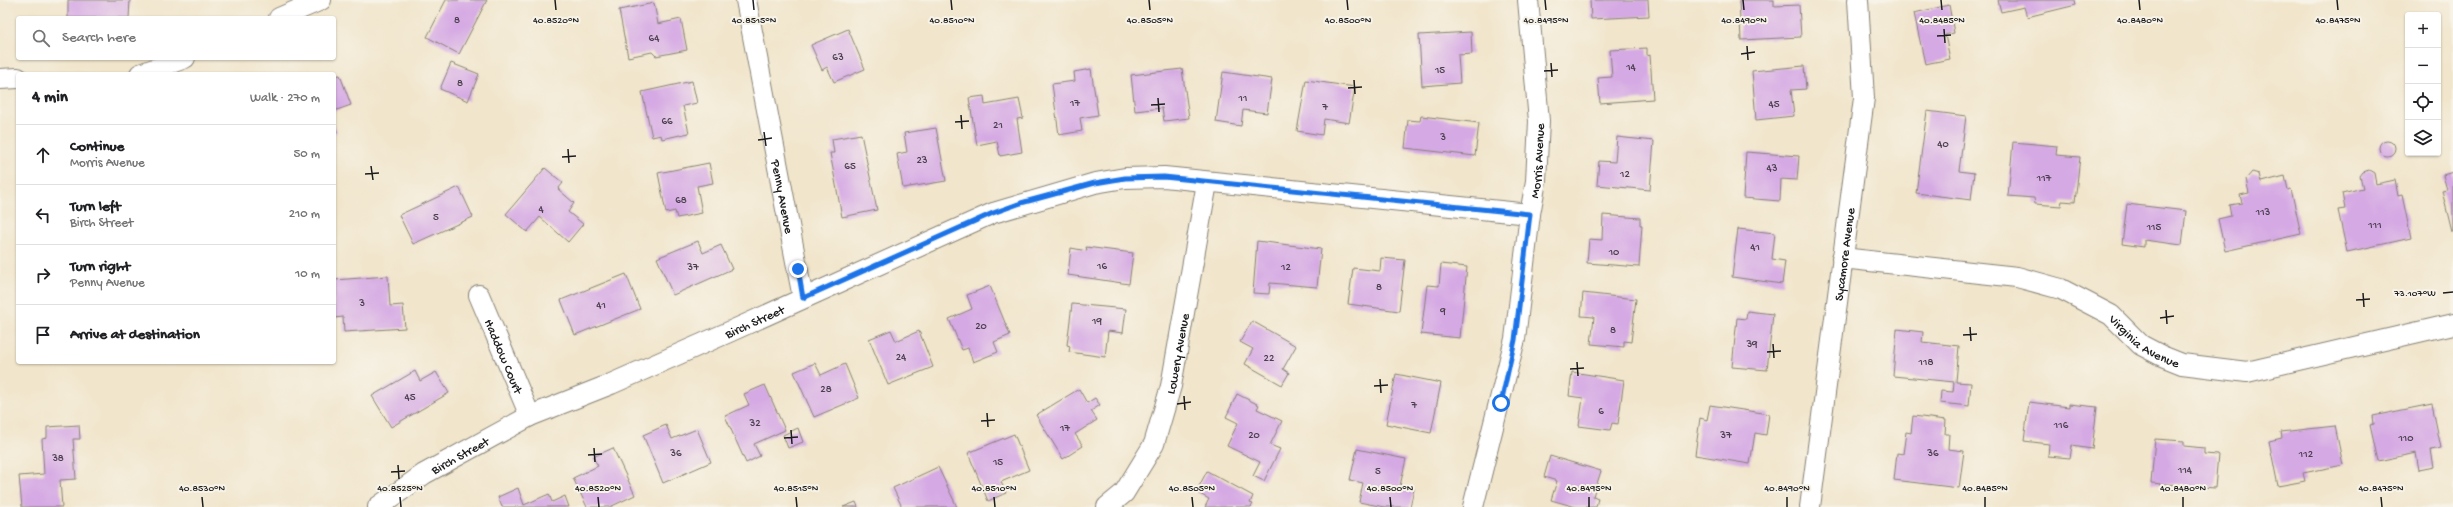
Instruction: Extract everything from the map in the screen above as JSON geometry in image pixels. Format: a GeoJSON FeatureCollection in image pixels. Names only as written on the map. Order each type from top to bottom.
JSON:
{"type":"FeatureCollection","features":[{"type":"Feature","properties":{"kind":"street"},"geometry":{"type":"LineString","coordinates":[[284,16],[321,0]]}},
{"type":"Feature","properties":{"kind":"street","name":"Penny Avenue"},"geometry":{"type":"LineString","coordinates":[[746,0],[803,298]]}},
{"type":"Feature","properties":{"kind":"street","name":"Morris Avenue"},"geometry":{"type":"LineString","coordinates":[[1473,507],[1515,340],[1530,214],[1536,181],[1539,122],[1528,0]]}},
{"type":"Feature","properties":{"kind":"street","name":"Sycamore Avenue"},"geometry":{"type":"LineString","coordinates":[[1810,507],[1864,98],[1858,0]]}},
{"type":"Feature","properties":{"kind":"street"},"geometry":{"type":"LineString","coordinates":[[146,72],[179,60]]}},
{"type":"Feature","properties":{"kind":"street"},"geometry":{"type":"LineString","coordinates":[[0,79],[16,78]]}},
{"type":"Feature","properties":{"kind":"street","name":"Birch Street"},"geometry":{"type":"LineString","coordinates":[[378,507],[424,474],[530,416],[618,381],[993,213],[1021,203],[1095,183],[1125,178],[1164,177],[1207,183],[1389,199],[1530,214]]}},
{"type":"Feature","properties":{"kind":"street","name":"Lowery Avenue"},"geometry":{"type":"LineString","coordinates":[[1107,507],[1124,493],[1154,444],[1171,386],[1207,183]]}},
{"type":"Feature","properties":{"kind":"street","name":"Virginia Avenue"},"geometry":{"type":"LineString","coordinates":[[1842,258],[2017,277],[2062,289],[2111,315],[2141,345],[2162,356],[2182,364],[2247,372],[2453,324]]}},
{"type":"Feature","properties":{"kind":"street","name":"Haddow Court"},"geometry":{"type":"LineString","coordinates":[[479,295],[530,416]]}},
{"type":"Feature","properties":{"kind":"building"},"geometry":{"type":"Polygon","coordinates":[[[68,0],[130,0],[129,16],[68,16],[68,0]]]}},
{"type":"Feature","properties":{"kind":"building"},"geometry":{"type":"Polygon","coordinates":[[[446,0],[487,0],[459,54],[427,37],[446,0]]]}},
{"type":"Feature","properties":{"kind":"building"},"geometry":{"type":"Polygon","coordinates":[[[1590,0],[1648,0],[1649,16],[1591,19],[1590,0]]]}},
{"type":"Feature","properties":{"kind":"building"},"geometry":{"type":"Polygon","coordinates":[[[1739,0],[1774,0],[1774,6],[1799,5],[1801,37],[1741,40],[1739,0]]]}},
{"type":"Feature","properties":{"kind":"building"},"geometry":{"type":"Polygon","coordinates":[[[1998,0],[2075,0],[2076,5],[2027,17],[2024,7],[2001,12],[1998,0]]]}},
{"type":"Feature","properties":{"kind":"building"},"geometry":{"type":"Polygon","coordinates":[[[654,3],[658,24],[681,19],[687,50],[656,56],[652,52],[628,57],[619,10],[654,3]]]}},
{"type":"Feature","properties":{"kind":"building"},"geometry":{"type":"Polygon","coordinates":[[[1949,5],[1954,33],[1945,35],[1950,59],[1925,64],[1914,13],[1949,5]]]}},
{"type":"Feature","properties":{"kind":"building"},"geometry":{"type":"Polygon","coordinates":[[[848,29],[865,69],[834,82],[827,67],[822,70],[811,45],[848,29]]]}},
{"type":"Feature","properties":{"kind":"building"},"geometry":{"type":"Polygon","coordinates":[[[1471,32],[1472,54],[1458,55],[1460,83],[1422,86],[1419,35],[1471,32]]]}},
{"type":"Feature","properties":{"kind":"building"},"geometry":{"type":"Polygon","coordinates":[[[1647,48],[1647,56],[1650,55],[1653,99],[1600,103],[1598,78],[1612,77],[1610,50],[1647,48]]]}},
{"type":"Feature","properties":{"kind":"building"},"geometry":{"type":"Polygon","coordinates":[[[451,63],[479,74],[468,101],[440,89],[451,63]]]}},
{"type":"Feature","properties":{"kind":"building"},"geometry":{"type":"Polygon","coordinates":[[[1804,66],[1806,89],[1791,90],[1794,116],[1756,120],[1752,71],[1804,66]]]}},
{"type":"Feature","properties":{"kind":"building"},"geometry":{"type":"Polygon","coordinates":[[[1091,69],[1098,115],[1080,118],[1082,131],[1059,135],[1052,84],[1075,81],[1074,72],[1091,69]]]}},
{"type":"Feature","properties":{"kind":"building"},"geometry":{"type":"Polygon","coordinates":[[[1182,69],[1189,118],[1164,121],[1162,108],[1135,111],[1131,75],[1182,69]]]}},
{"type":"Feature","properties":{"kind":"building"},"geometry":{"type":"Polygon","coordinates":[[[1223,72],[1272,79],[1267,113],[1243,110],[1241,126],[1216,122],[1223,72]]]}},
{"type":"Feature","properties":{"kind":"building"},"geometry":{"type":"Polygon","coordinates":[[[340,75],[351,105],[336,110],[336,76],[340,75]]]}},
{"type":"Feature","properties":{"kind":"building"},"geometry":{"type":"Polygon","coordinates":[[[1306,80],[1355,87],[1349,123],[1324,119],[1322,135],[1297,131],[1306,80]]]}},
{"type":"Feature","properties":{"kind":"building"},"geometry":{"type":"Polygon","coordinates":[[[692,81],[697,103],[683,106],[689,133],[662,139],[661,135],[652,137],[642,92],[692,81]]]}},
{"type":"Feature","properties":{"kind":"building"},"geometry":{"type":"Polygon","coordinates":[[[984,96],[985,105],[1019,99],[1023,118],[1017,119],[1022,152],[1000,156],[997,141],[977,145],[969,98],[984,96]]]}},
{"type":"Feature","properties":{"kind":"building"},"geometry":{"type":"Polygon","coordinates":[[[1927,111],[1966,116],[1959,171],[1974,173],[1971,200],[1916,193],[1927,111]]]}},
{"type":"Feature","properties":{"kind":"building"},"geometry":{"type":"Polygon","coordinates":[[[1421,116],[1479,123],[1475,156],[1405,148],[1408,120],[1420,121],[1421,116]]]}},
{"type":"Feature","properties":{"kind":"building"},"geometry":{"type":"Polygon","coordinates":[[[936,128],[946,181],[903,188],[897,154],[907,152],[904,133],[936,128]]]}},
{"type":"Feature","properties":{"kind":"building"},"geometry":{"type":"Polygon","coordinates":[[[861,134],[877,210],[842,217],[830,153],[834,153],[832,139],[861,134]]]}},
{"type":"Feature","properties":{"kind":"building"},"geometry":{"type":"Polygon","coordinates":[[[1617,137],[1654,141],[1650,190],[1597,185],[1599,161],[1615,162],[1617,137]]]}},
{"type":"Feature","properties":{"kind":"building"},"geometry":{"type":"Polygon","coordinates":[[[2387,140],[2394,145],[2395,148],[2390,155],[2387,156],[2380,151],[2379,148],[2384,141],[2387,140]]]}},
{"type":"Feature","properties":{"kind":"building"},"geometry":{"type":"Polygon","coordinates":[[[2013,142],[2057,146],[2056,155],[2080,157],[2075,202],[2062,201],[2061,206],[2035,204],[2034,198],[2008,196],[2013,142]]]}},
{"type":"Feature","properties":{"kind":"building"},"geometry":{"type":"Polygon","coordinates":[[[1746,152],[1799,156],[1797,180],[1781,179],[1780,201],[1743,198],[1746,152]]]}},
{"type":"Feature","properties":{"kind":"building"},"geometry":{"type":"Polygon","coordinates":[[[709,163],[713,183],[697,186],[702,213],[677,218],[675,211],[666,213],[658,173],[709,163]]]}},
{"type":"Feature","properties":{"kind":"building"},"geometry":{"type":"Polygon","coordinates":[[[545,168],[563,183],[558,189],[574,203],[568,212],[583,224],[568,242],[540,217],[527,232],[506,214],[545,168]]]}},
{"type":"Feature","properties":{"kind":"building"},"geometry":{"type":"Polygon","coordinates":[[[2369,170],[2374,173],[2376,184],[2395,180],[2398,196],[2402,195],[2411,238],[2347,252],[2338,210],[2345,209],[2342,193],[2363,188],[2360,176],[2363,172],[2369,170]]]}},
{"type":"Feature","properties":{"kind":"building"},"geometry":{"type":"Polygon","coordinates":[[[2252,172],[2259,174],[2261,182],[2285,176],[2288,190],[2291,189],[2301,234],[2225,251],[2218,219],[2231,216],[2229,205],[2242,203],[2240,195],[2249,193],[2246,179],[2252,172]]]}},
{"type":"Feature","properties":{"kind":"building"},"geometry":{"type":"Polygon","coordinates":[[[2453,172],[2452,232],[2442,191],[2447,190],[2443,175],[2453,172]]]}},
{"type":"Feature","properties":{"kind":"building"},"geometry":{"type":"Polygon","coordinates":[[[459,187],[473,217],[413,244],[399,215],[459,187]]]}},
{"type":"Feature","properties":{"kind":"building"},"geometry":{"type":"Polygon","coordinates":[[[2127,204],[2186,211],[2182,245],[2144,240],[2144,247],[2122,244],[2127,204]]]}},
{"type":"Feature","properties":{"kind":"building"},"geometry":{"type":"Polygon","coordinates":[[[1603,215],[1640,218],[1640,225],[1642,225],[1639,267],[1587,263],[1589,239],[1602,240],[1603,215]]]}},
{"type":"Feature","properties":{"kind":"building"},"geometry":{"type":"Polygon","coordinates":[[[1738,229],[1775,233],[1772,259],[1785,261],[1782,284],[1732,277],[1738,229]]]}},
{"type":"Feature","properties":{"kind":"building"},"geometry":{"type":"Polygon","coordinates":[[[698,241],[703,253],[721,245],[732,269],[673,295],[657,258],[698,241]]]}},
{"type":"Feature","properties":{"kind":"building"},"geometry":{"type":"Polygon","coordinates":[[[1257,241],[1321,249],[1317,287],[1270,283],[1269,294],[1253,293],[1257,241]]]}},
{"type":"Feature","properties":{"kind":"building"},"geometry":{"type":"Polygon","coordinates":[[[1086,247],[1133,253],[1129,284],[1068,275],[1071,248],[1087,251],[1086,247]]]}},
{"type":"Feature","properties":{"kind":"building"},"geometry":{"type":"Polygon","coordinates":[[[1381,258],[1405,260],[1399,311],[1348,304],[1353,268],[1380,271],[1381,258]]]}},
{"type":"Feature","properties":{"kind":"building"},"geometry":{"type":"Polygon","coordinates":[[[1441,264],[1467,267],[1460,338],[1421,334],[1427,285],[1439,286],[1441,264]]]}},
{"type":"Feature","properties":{"kind":"building"},"geometry":{"type":"Polygon","coordinates":[[[626,274],[640,309],[575,335],[561,300],[626,274]]]}},
{"type":"Feature","properties":{"kind":"building"},"geometry":{"type":"Polygon","coordinates":[[[388,276],[390,306],[403,305],[405,328],[344,332],[343,317],[336,318],[336,280],[388,276]]]}},
{"type":"Feature","properties":{"kind":"building"},"geometry":{"type":"Polygon","coordinates":[[[990,286],[1010,335],[994,342],[998,352],[973,362],[968,348],[962,350],[949,319],[972,309],[967,295],[990,286]]]}},
{"type":"Feature","properties":{"kind":"building"},"geometry":{"type":"Polygon","coordinates":[[[1583,293],[1636,299],[1631,342],[1624,341],[1624,347],[1591,344],[1594,317],[1581,316],[1583,293]]]}},
{"type":"Feature","properties":{"kind":"building"},"geometry":{"type":"Polygon","coordinates":[[[1072,304],[1126,309],[1123,333],[1108,331],[1105,357],[1069,352],[1070,346],[1067,345],[1072,304]]]}},
{"type":"Feature","properties":{"kind":"building"},"geometry":{"type":"Polygon","coordinates":[[[1747,311],[1773,314],[1767,370],[1732,367],[1737,318],[1746,319],[1747,311]]]}},
{"type":"Feature","properties":{"kind":"building"},"geometry":{"type":"Polygon","coordinates":[[[1252,321],[1296,346],[1283,369],[1289,373],[1282,385],[1245,364],[1253,349],[1240,342],[1252,321]]]}},
{"type":"Feature","properties":{"kind":"building"},"geometry":{"type":"Polygon","coordinates":[[[1897,329],[1923,332],[1922,342],[1959,346],[1956,382],[1971,383],[1969,406],[1940,403],[1941,391],[1953,392],[1954,382],[1893,376],[1897,329]]]}},
{"type":"Feature","properties":{"kind":"building"},"geometry":{"type":"Polygon","coordinates":[[[891,330],[896,341],[919,331],[933,367],[888,385],[869,339],[891,330]]]}},
{"type":"Feature","properties":{"kind":"building"},"geometry":{"type":"Polygon","coordinates":[[[815,363],[821,375],[845,364],[859,398],[814,417],[794,372],[815,363]]]}},
{"type":"Feature","properties":{"kind":"building"},"geometry":{"type":"Polygon","coordinates":[[[415,371],[420,381],[436,372],[449,393],[391,427],[372,396],[415,371]]]}},
{"type":"Feature","properties":{"kind":"building"},"geometry":{"type":"Polygon","coordinates":[[[1572,372],[1624,380],[1618,424],[1612,423],[1610,430],[1579,426],[1583,398],[1569,396],[1572,372]]]}},
{"type":"Feature","properties":{"kind":"building"},"geometry":{"type":"Polygon","coordinates":[[[1396,374],[1441,383],[1431,433],[1386,424],[1396,374]]]}},
{"type":"Feature","properties":{"kind":"building"},"geometry":{"type":"Polygon","coordinates":[[[765,385],[785,430],[754,444],[760,456],[746,463],[725,416],[749,405],[744,394],[765,385]]]}},
{"type":"Feature","properties":{"kind":"building"},"geometry":{"type":"Polygon","coordinates":[[[1079,389],[1087,403],[1095,398],[1100,405],[1091,411],[1097,420],[1075,434],[1083,446],[1063,459],[1036,415],[1079,389]]]}},
{"type":"Feature","properties":{"kind":"building"},"geometry":{"type":"Polygon","coordinates":[[[1237,394],[1259,405],[1257,409],[1282,421],[1270,445],[1280,449],[1264,481],[1253,476],[1260,462],[1227,446],[1238,423],[1226,417],[1237,394]]]}},
{"type":"Feature","properties":{"kind":"building"},"geometry":{"type":"Polygon","coordinates":[[[2029,402],[2069,407],[2069,404],[2097,407],[2092,449],[2072,446],[2070,458],[2048,456],[2049,444],[2024,441],[2029,402]]]}},
{"type":"Feature","properties":{"kind":"building"},"geometry":{"type":"Polygon","coordinates":[[[2432,404],[2441,448],[2431,450],[2434,467],[2419,470],[2416,453],[2378,461],[2370,425],[2374,424],[2373,416],[2432,404]]]}},
{"type":"Feature","properties":{"kind":"building"},"geometry":{"type":"Polygon","coordinates":[[[1710,405],[1769,414],[1766,435],[1755,433],[1750,464],[1695,455],[1700,418],[1707,420],[1710,405]]]}},
{"type":"Feature","properties":{"kind":"building"},"geometry":{"type":"Polygon","coordinates":[[[1913,416],[1946,420],[1945,434],[1949,434],[1948,449],[1964,451],[1959,488],[1894,480],[1897,453],[1903,454],[1906,432],[1911,433],[1913,416]]]}},
{"type":"Feature","properties":{"kind":"building"},"geometry":{"type":"Polygon","coordinates":[[[79,425],[80,439],[73,439],[76,479],[60,480],[62,507],[22,507],[19,476],[44,474],[42,439],[47,438],[47,427],[79,425]]]}},
{"type":"Feature","properties":{"kind":"building"},"geometry":{"type":"Polygon","coordinates":[[[666,425],[672,439],[697,429],[711,462],[663,483],[643,435],[666,425]]]}},
{"type":"Feature","properties":{"kind":"building"},"geometry":{"type":"Polygon","coordinates":[[[2335,426],[2343,465],[2303,473],[2305,481],[2278,486],[2269,441],[2282,438],[2281,432],[2335,426]]]}},
{"type":"Feature","properties":{"kind":"building"},"geometry":{"type":"Polygon","coordinates":[[[798,428],[803,442],[788,448],[783,435],[798,428]]]}},
{"type":"Feature","properties":{"kind":"building"},"geometry":{"type":"Polygon","coordinates":[[[1014,434],[1029,470],[1001,482],[1006,493],[988,501],[968,453],[1014,434]]]}},
{"type":"Feature","properties":{"kind":"building"},"geometry":{"type":"Polygon","coordinates":[[[2155,439],[2184,441],[2184,446],[2204,448],[2204,454],[2218,455],[2215,488],[2151,483],[2155,439]]]}},
{"type":"Feature","properties":{"kind":"building"},"geometry":{"type":"Polygon","coordinates":[[[613,448],[635,495],[610,507],[587,507],[573,478],[598,466],[593,457],[613,448]]]}},
{"type":"Feature","properties":{"kind":"building"},"geometry":{"type":"Polygon","coordinates":[[[1357,449],[1406,459],[1400,486],[1414,489],[1410,507],[1384,507],[1359,502],[1363,483],[1350,480],[1357,449]]]}},
{"type":"Feature","properties":{"kind":"building"},"geometry":{"type":"Polygon","coordinates":[[[1550,456],[1601,471],[1593,496],[1598,498],[1596,507],[1576,507],[1551,500],[1557,481],[1544,477],[1550,456]]]}},
{"type":"Feature","properties":{"kind":"building"},"geometry":{"type":"Polygon","coordinates":[[[938,467],[957,507],[902,507],[893,488],[938,467]]]}},
{"type":"Feature","properties":{"kind":"building"},"geometry":{"type":"Polygon","coordinates":[[[1207,471],[1253,496],[1250,503],[1253,504],[1251,507],[1205,507],[1209,499],[1196,492],[1207,471]]]}},
{"type":"Feature","properties":{"kind":"building"},"geometry":{"type":"Polygon","coordinates":[[[518,488],[524,505],[549,494],[552,502],[565,496],[569,507],[502,507],[498,497],[518,488]]]}},
{"type":"Feature","properties":{"kind":"building"},"geometry":{"type":"Polygon","coordinates":[[[856,502],[858,507],[843,507],[856,502]]]}},
{"type":"Feature","properties":{"kind":"route"},"geometry":{"type":"LineString","coordinates":[[798,269],[803,298],[993,213],[1021,203],[1095,183],[1125,178],[1164,177],[1207,183],[1389,199],[1530,214],[1515,340],[1501,403]]}}]}
